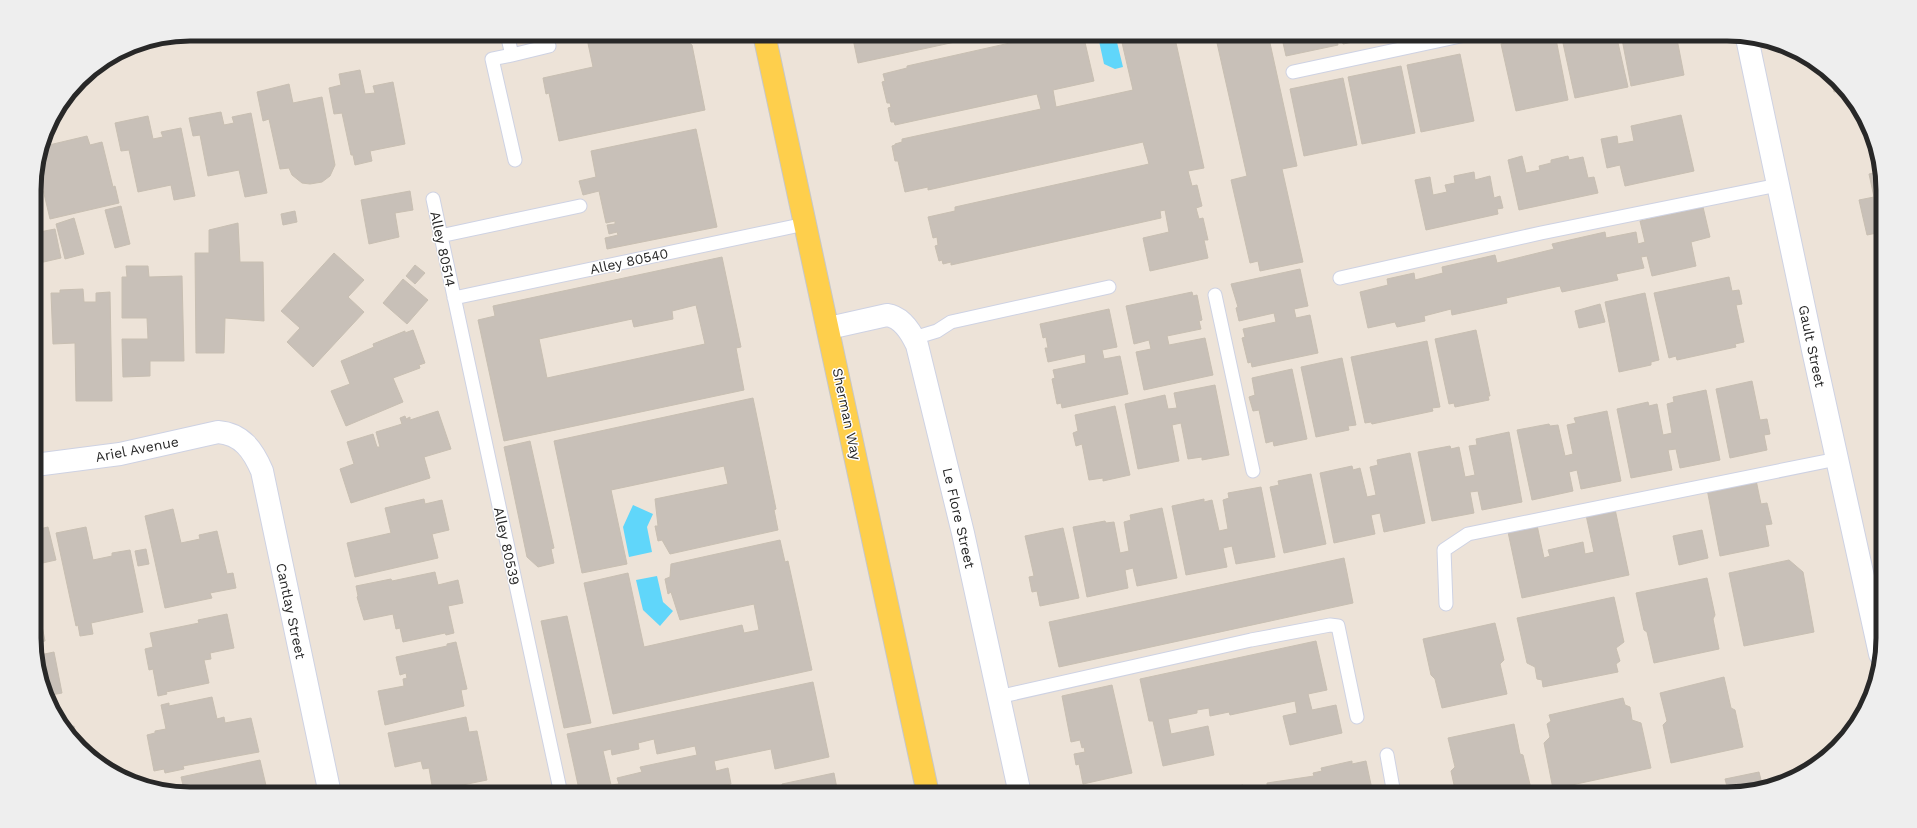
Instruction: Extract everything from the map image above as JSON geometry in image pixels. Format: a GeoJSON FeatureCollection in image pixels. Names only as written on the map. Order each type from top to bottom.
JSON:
{"type":"FeatureCollection","features":[{"type":"Feature","properties":{"kind":"main road","name":"Sherman Way"},"geometry":{"type":"LineString","coordinates":[[766,41],[829,328],[927,787]]}},
{"type":"Feature","properties":{"kind":"street","name":"Gault Street"},"geometry":{"type":"LineString","coordinates":[[1748,42],[1876,636]]}},
{"type":"Feature","properties":{"kind":"street","name":"Le Flore Street"},"geometry":{"type":"LineString","coordinates":[[829,328],[887,315],[894,316],[900,320],[914,338],[920,352],[963,533],[1018,787]]}},
{"type":"Feature","properties":{"kind":"street","name":"Ariel Avenue"},"geometry":{"type":"LineString","coordinates":[[41,464],[120,454],[218,432],[237,436]]}},
{"type":"Feature","properties":{"kind":"street","name":"Cantlay Street"},"geometry":{"type":"LineString","coordinates":[[237,436],[251,449],[262,471],[329,787]]}},
{"type":"Feature","properties":{"kind":"lane"},"geometry":{"type":"LineString","coordinates":[[509,41],[512,55]]}},
{"type":"Feature","properties":{"kind":"lane"},"geometry":{"type":"LineString","coordinates":[[1294,72],[1438,41]]}},
{"type":"Feature","properties":{"kind":"lane"},"geometry":{"type":"LineString","coordinates":[[514,160],[492,59],[549,46]]}},
{"type":"Feature","properties":{"kind":"lane"},"geometry":{"type":"LineString","coordinates":[[1340,278],[1541,233],[1778,185]]}},
{"type":"Feature","properties":{"kind":"lane","name":"Alley 80514"},"geometry":{"type":"LineString","coordinates":[[433,199],[454,298]]}},
{"type":"Feature","properties":{"kind":"lane"},"geometry":{"type":"LineString","coordinates":[[440,236],[580,206]]}},
{"type":"Feature","properties":{"kind":"lane","name":"Alley 80540"},"geometry":{"type":"LineString","coordinates":[[454,298],[805,224]]}},
{"type":"Feature","properties":{"kind":"lane"},"geometry":{"type":"LineString","coordinates":[[914,338],[937,330],[952,322],[1109,287]]}},
{"type":"Feature","properties":{"kind":"lane"},"geometry":{"type":"LineString","coordinates":[[1215,295],[1253,471]]}},
{"type":"Feature","properties":{"kind":"lane","name":"Alley 80539"},"geometry":{"type":"LineString","coordinates":[[454,298],[559,787]]}},
{"type":"Feature","properties":{"kind":"lane"},"geometry":{"type":"LineString","coordinates":[[1446,604],[1444,550],[1468,534],[1837,459]]}},
{"type":"Feature","properties":{"kind":"lane"},"geometry":{"type":"LineString","coordinates":[[998,697],[1251,640],[1330,625],[1338,626],[1357,717]]}},
{"type":"Feature","properties":{"kind":"lane"},"geometry":{"type":"LineString","coordinates":[[1387,755],[1393,787]]}},
{"type":"Feature","properties":{"kind":"water"},"geometry":{"type":"Polygon","coordinates":[[[1099,41],[1117,41],[1123,67],[1115,69],[1104,64],[1099,41]]]}},
{"type":"Feature","properties":{"kind":"water"},"geometry":{"type":"Polygon","coordinates":[[[633,505],[653,514],[647,527],[652,552],[629,557],[623,527],[633,505]]]}},
{"type":"Feature","properties":{"kind":"water"},"geometry":{"type":"Polygon","coordinates":[[[657,576],[663,602],[673,611],[660,626],[643,610],[636,580],[657,576]]]}},
{"type":"Feature","properties":{"kind":"building"},"geometry":{"type":"Polygon","coordinates":[[[587,41],[688,41],[692,45],[705,110],[559,141],[549,93],[546,94],[543,78],[593,67],[587,41]]]}},
{"type":"Feature","properties":{"kind":"building"},"geometry":{"type":"Polygon","coordinates":[[[853,41],[960,41],[858,63],[853,41]]]}},
{"type":"Feature","properties":{"kind":"building"},"geometry":{"type":"Polygon","coordinates":[[[1019,41],[1085,41],[1094,81],[1053,90],[1056,107],[1133,90],[1122,41],[1176,41],[1204,168],[1188,171],[1192,186],[1197,185],[1202,206],[1196,208],[1199,219],[1203,218],[1208,240],[1204,240],[1208,258],[1150,271],[1143,238],[1169,232],[1165,210],[1160,211],[1161,218],[951,265],[951,262],[943,264],[942,260],[939,261],[935,246],[938,245],[937,237],[933,238],[928,217],[955,211],[955,207],[1149,164],[1143,142],[928,190],[928,187],[905,192],[898,161],[895,161],[892,146],[902,142],[902,139],[1041,109],[1037,94],[895,125],[894,122],[891,122],[888,108],[891,107],[890,103],[887,103],[882,82],[885,81],[883,74],[907,68],[907,66],[1019,41]]]}},
{"type":"Feature","properties":{"kind":"building"},"geometry":{"type":"Polygon","coordinates":[[[1217,41],[1270,41],[1297,166],[1282,169],[1303,262],[1260,271],[1258,261],[1250,263],[1231,180],[1247,176],[1217,41]]]}},
{"type":"Feature","properties":{"kind":"building"},"geometry":{"type":"Polygon","coordinates":[[[1283,41],[1337,41],[1338,45],[1286,56],[1283,41]]]}},
{"type":"Feature","properties":{"kind":"building"},"geometry":{"type":"Polygon","coordinates":[[[1342,41],[1358,41],[1343,44],[1342,41]]]}},
{"type":"Feature","properties":{"kind":"building"},"geometry":{"type":"Polygon","coordinates":[[[1515,41],[1556,41],[1568,100],[1516,111],[1501,44],[1515,41]]]}},
{"type":"Feature","properties":{"kind":"building"},"geometry":{"type":"Polygon","coordinates":[[[1563,41],[1618,41],[1628,87],[1575,98],[1563,41]]]}},
{"type":"Feature","properties":{"kind":"building"},"geometry":{"type":"Polygon","coordinates":[[[1622,41],[1677,41],[1684,75],[1631,86],[1622,41]]]}},
{"type":"Feature","properties":{"kind":"building"},"geometry":{"type":"Polygon","coordinates":[[[1460,54],[1474,121],[1421,132],[1407,65],[1460,54]]]}},
{"type":"Feature","properties":{"kind":"building"},"geometry":{"type":"Polygon","coordinates":[[[1401,66],[1415,133],[1362,144],[1348,77],[1401,66]]]}},
{"type":"Feature","properties":{"kind":"building"},"geometry":{"type":"Polygon","coordinates":[[[360,70],[365,94],[375,93],[373,86],[393,82],[405,144],[370,151],[372,161],[355,165],[353,155],[351,155],[342,113],[334,114],[329,88],[341,85],[339,74],[360,70]]]}},
{"type":"Feature","properties":{"kind":"building"},"geometry":{"type":"Polygon","coordinates":[[[1343,78],[1357,145],[1304,156],[1290,89],[1343,78]]]}},
{"type":"Feature","properties":{"kind":"building"},"geometry":{"type":"Polygon","coordinates":[[[289,84],[293,103],[322,97],[335,165],[330,176],[322,182],[310,184],[302,183],[292,175],[289,168],[280,169],[269,119],[263,121],[257,92],[289,84]]]}},
{"type":"Feature","properties":{"kind":"building"},"geometry":{"type":"Polygon","coordinates":[[[1832,85],[1838,91],[1834,92],[1832,85]]]}},
{"type":"Feature","properties":{"kind":"building"},"geometry":{"type":"Polygon","coordinates":[[[221,112],[224,125],[234,123],[232,117],[251,113],[267,193],[245,197],[239,170],[208,176],[200,135],[193,136],[189,118],[221,112]]]}},
{"type":"Feature","properties":{"kind":"building"},"geometry":{"type":"Polygon","coordinates":[[[1681,115],[1694,171],[1625,186],[1620,165],[1607,168],[1601,139],[1617,136],[1618,144],[1634,141],[1631,126],[1681,115]]]}},
{"type":"Feature","properties":{"kind":"building"},"geometry":{"type":"Polygon","coordinates":[[[148,116],[153,139],[163,137],[161,132],[181,128],[195,196],[174,200],[171,185],[138,192],[129,150],[121,151],[115,123],[148,116]]]}},
{"type":"Feature","properties":{"kind":"building"},"geometry":{"type":"Polygon","coordinates":[[[696,129],[717,227],[607,249],[605,238],[618,235],[617,232],[609,234],[607,225],[615,224],[615,221],[606,223],[599,191],[583,195],[579,181],[596,177],[591,151],[696,129]]]}},
{"type":"Feature","properties":{"kind":"building"},"geometry":{"type":"Polygon","coordinates":[[[87,136],[90,145],[102,142],[113,187],[115,186],[119,203],[50,219],[41,181],[49,144],[49,145],[87,136]]]}},
{"type":"Feature","properties":{"kind":"building"},"geometry":{"type":"Polygon","coordinates":[[[1522,156],[1526,173],[1540,170],[1539,166],[1551,163],[1551,160],[1568,156],[1569,160],[1583,157],[1588,178],[1594,177],[1598,193],[1519,210],[1508,160],[1522,156]]]}},
{"type":"Feature","properties":{"kind":"building"},"geometry":{"type":"Polygon","coordinates":[[[1474,172],[1475,180],[1490,176],[1494,198],[1500,196],[1503,208],[1497,209],[1498,214],[1426,230],[1415,180],[1430,177],[1433,195],[1447,192],[1445,185],[1455,183],[1454,176],[1474,172]]]}},
{"type":"Feature","properties":{"kind":"building"},"geometry":{"type":"Polygon","coordinates":[[[1875,173],[1876,233],[1867,235],[1859,200],[1874,197],[1869,174],[1875,173]]]}},
{"type":"Feature","properties":{"kind":"building"},"geometry":{"type":"Polygon","coordinates":[[[410,191],[413,210],[395,213],[399,237],[369,244],[361,200],[410,191]]]}},
{"type":"Feature","properties":{"kind":"building"},"geometry":{"type":"Polygon","coordinates":[[[121,206],[130,244],[115,248],[105,210],[121,206]]]}},
{"type":"Feature","properties":{"kind":"building"},"geometry":{"type":"Polygon","coordinates":[[[1703,207],[1710,237],[1691,242],[1696,266],[1652,276],[1647,256],[1641,257],[1644,268],[1616,274],[1618,280],[1562,292],[1560,286],[1506,298],[1507,303],[1452,315],[1451,309],[1424,316],[1425,321],[1397,327],[1395,322],[1368,328],[1360,292],[1388,285],[1387,279],[1414,273],[1415,280],[1443,273],[1442,267],[1495,255],[1497,263],[1554,249],[1552,244],[1605,232],[1606,238],[1636,232],[1638,244],[1645,242],[1640,221],[1703,207]]]}},
{"type":"Feature","properties":{"kind":"building"},"geometry":{"type":"Polygon","coordinates":[[[295,211],[297,222],[283,225],[281,214],[295,211]]]}},
{"type":"Feature","properties":{"kind":"building"},"geometry":{"type":"Polygon","coordinates":[[[74,218],[84,254],[65,259],[56,224],[74,218]]]}},
{"type":"Feature","properties":{"kind":"building"},"geometry":{"type":"Polygon","coordinates":[[[238,223],[240,262],[263,262],[264,321],[225,318],[224,353],[196,353],[195,253],[209,253],[209,230],[238,223]]]}},
{"type":"Feature","properties":{"kind":"building"},"geometry":{"type":"Polygon","coordinates":[[[55,229],[61,258],[41,263],[41,232],[55,229]]]}},
{"type":"Feature","properties":{"kind":"building"},"geometry":{"type":"Polygon","coordinates":[[[334,253],[364,280],[348,297],[364,312],[313,367],[287,342],[300,328],[281,311],[334,253]]]}},
{"type":"Feature","properties":{"kind":"building"},"geometry":{"type":"Polygon","coordinates":[[[722,257],[741,347],[736,348],[744,390],[504,441],[478,320],[495,316],[493,306],[722,257]],[[696,305],[672,311],[673,319],[634,327],[632,319],[539,339],[547,378],[705,344],[696,305]]]}},
{"type":"Feature","properties":{"kind":"building"},"geometry":{"type":"Polygon","coordinates":[[[415,265],[425,273],[415,284],[406,276],[415,265]]]}},
{"type":"Feature","properties":{"kind":"building"},"geometry":{"type":"Polygon","coordinates":[[[126,266],[148,266],[149,277],[182,276],[184,361],[150,361],[150,376],[123,377],[122,339],[148,339],[147,318],[122,318],[122,277],[127,277],[126,266]]]}},
{"type":"Feature","properties":{"kind":"building"},"geometry":{"type":"Polygon","coordinates":[[[1300,269],[1308,306],[1294,309],[1296,318],[1310,315],[1318,353],[1252,367],[1251,362],[1248,363],[1242,338],[1245,337],[1243,329],[1276,322],[1274,313],[1239,321],[1236,308],[1238,307],[1231,284],[1300,269]]]}},
{"type":"Feature","properties":{"kind":"building"},"geometry":{"type":"Polygon","coordinates":[[[1729,277],[1732,291],[1739,290],[1742,304],[1736,305],[1744,342],[1735,344],[1736,347],[1677,360],[1676,356],[1669,358],[1654,293],[1729,277]]]}},
{"type":"Feature","properties":{"kind":"building"},"geometry":{"type":"Polygon","coordinates":[[[403,279],[428,300],[407,324],[383,303],[403,279]]]}},
{"type":"Feature","properties":{"kind":"building"},"geometry":{"type":"Polygon","coordinates":[[[83,289],[84,302],[96,302],[96,293],[110,292],[112,401],[76,401],[75,343],[53,344],[51,293],[60,293],[60,290],[83,289]]]}},
{"type":"Feature","properties":{"kind":"building"},"geometry":{"type":"Polygon","coordinates":[[[1192,292],[1193,296],[1197,295],[1202,320],[1199,321],[1201,329],[1167,336],[1169,345],[1205,338],[1213,375],[1144,390],[1136,352],[1151,349],[1149,340],[1134,344],[1126,306],[1192,292]]]}},
{"type":"Feature","properties":{"kind":"building"},"geometry":{"type":"Polygon","coordinates":[[[1645,293],[1659,360],[1651,362],[1651,365],[1619,372],[1605,302],[1645,293]]]}},
{"type":"Feature","properties":{"kind":"building"},"geometry":{"type":"Polygon","coordinates":[[[1600,304],[1605,322],[1579,328],[1575,311],[1600,304]]]}},
{"type":"Feature","properties":{"kind":"building"},"geometry":{"type":"Polygon","coordinates":[[[1109,309],[1117,347],[1102,350],[1104,359],[1120,356],[1128,394],[1062,408],[1061,403],[1057,404],[1052,379],[1055,378],[1053,370],[1086,363],[1085,354],[1048,362],[1045,348],[1048,348],[1046,337],[1043,338],[1040,324],[1109,309]]]}},
{"type":"Feature","properties":{"kind":"building"},"geometry":{"type":"Polygon","coordinates":[[[413,330],[425,363],[419,365],[420,368],[393,378],[403,402],[346,426],[331,391],[350,384],[341,361],[374,347],[373,344],[405,331],[405,333],[413,330]]]}},
{"type":"Feature","properties":{"kind":"building"},"geometry":{"type":"Polygon","coordinates":[[[1476,330],[1490,396],[1488,396],[1489,400],[1455,407],[1454,403],[1449,404],[1435,339],[1476,330]]]}},
{"type":"Feature","properties":{"kind":"building"},"geometry":{"type":"Polygon","coordinates":[[[1427,341],[1440,407],[1432,408],[1433,411],[1372,424],[1371,422],[1365,423],[1351,357],[1427,341]]]}},
{"type":"Feature","properties":{"kind":"building"},"geometry":{"type":"Polygon","coordinates":[[[1342,358],[1356,425],[1348,426],[1349,430],[1316,437],[1301,367],[1342,358]]]}},
{"type":"Feature","properties":{"kind":"building"},"geometry":{"type":"Polygon","coordinates":[[[1292,369],[1307,439],[1274,446],[1273,441],[1266,443],[1259,410],[1253,411],[1249,397],[1255,395],[1252,378],[1292,369]]]}},
{"type":"Feature","properties":{"kind":"building"},"geometry":{"type":"Polygon","coordinates":[[[1752,381],[1760,420],[1767,419],[1770,434],[1764,435],[1767,450],[1730,458],[1716,389],[1752,381]]]}},
{"type":"Feature","properties":{"kind":"building"},"geometry":{"type":"Polygon","coordinates":[[[1215,385],[1229,455],[1202,460],[1202,457],[1188,459],[1181,423],[1172,425],[1179,461],[1138,469],[1125,404],[1165,395],[1168,409],[1177,408],[1174,393],[1215,385]]]}},
{"type":"Feature","properties":{"kind":"building"},"geometry":{"type":"Polygon","coordinates":[[[1706,390],[1720,460],[1680,468],[1676,449],[1668,450],[1672,470],[1631,478],[1617,409],[1648,402],[1649,406],[1657,404],[1663,435],[1672,433],[1667,404],[1674,402],[1673,397],[1706,390]]]}},
{"type":"Feature","properties":{"kind":"building"},"geometry":{"type":"Polygon","coordinates":[[[753,398],[776,509],[774,510],[778,530],[670,554],[662,540],[658,541],[655,526],[658,526],[655,499],[728,484],[724,466],[611,490],[627,564],[582,573],[554,441],[753,398]]]}},
{"type":"Feature","properties":{"kind":"building"},"geometry":{"type":"Polygon","coordinates":[[[1115,406],[1130,475],[1103,481],[1103,478],[1089,480],[1082,444],[1076,446],[1073,433],[1078,431],[1075,415],[1115,406]]]}},
{"type":"Feature","properties":{"kind":"building"},"geometry":{"type":"Polygon","coordinates":[[[438,411],[451,449],[424,457],[430,478],[351,503],[340,469],[354,464],[347,442],[373,434],[377,447],[380,447],[376,432],[402,424],[400,418],[405,416],[406,419],[410,417],[410,420],[438,411]]]}},
{"type":"Feature","properties":{"kind":"building"},"geometry":{"type":"Polygon","coordinates":[[[1607,411],[1621,481],[1581,489],[1577,470],[1569,472],[1573,491],[1532,500],[1517,430],[1549,424],[1550,426],[1558,425],[1565,456],[1573,454],[1567,425],[1576,423],[1574,418],[1607,411]]]}},
{"type":"Feature","properties":{"kind":"building"},"geometry":{"type":"Polygon","coordinates":[[[1509,432],[1522,502],[1482,510],[1478,491],[1470,492],[1474,513],[1432,521],[1418,452],[1450,446],[1451,449],[1459,447],[1465,477],[1475,475],[1469,446],[1477,445],[1476,439],[1509,432]]]}},
{"type":"Feature","properties":{"kind":"building"},"geometry":{"type":"Polygon","coordinates":[[[530,441],[554,548],[551,549],[554,563],[538,567],[527,557],[504,447],[530,441]]]}},
{"type":"Feature","properties":{"kind":"building"},"geometry":{"type":"Polygon","coordinates":[[[1410,453],[1425,523],[1384,532],[1380,513],[1371,515],[1375,534],[1334,543],[1320,473],[1352,466],[1353,470],[1360,468],[1367,497],[1376,495],[1370,467],[1378,465],[1377,460],[1410,453]]]}},
{"type":"Feature","properties":{"kind":"building"},"geometry":{"type":"Polygon","coordinates":[[[1311,474],[1326,544],[1284,553],[1270,487],[1279,485],[1278,481],[1311,474]]]}},
{"type":"Feature","properties":{"kind":"building"},"geometry":{"type":"Polygon","coordinates":[[[1756,480],[1761,504],[1767,503],[1772,524],[1765,525],[1769,546],[1720,556],[1707,489],[1756,480]]]}},
{"type":"Feature","properties":{"kind":"building"},"geometry":{"type":"Polygon","coordinates":[[[1261,487],[1275,557],[1236,564],[1232,546],[1223,548],[1227,567],[1186,575],[1172,506],[1204,499],[1204,502],[1212,500],[1219,531],[1228,529],[1223,500],[1229,498],[1228,493],[1261,487]]]}},
{"type":"Feature","properties":{"kind":"building"},"geometry":{"type":"Polygon","coordinates":[[[424,499],[425,504],[442,500],[449,530],[432,534],[438,558],[355,577],[347,543],[391,533],[385,508],[424,499]]]}},
{"type":"Feature","properties":{"kind":"building"},"geometry":{"type":"Polygon","coordinates":[[[1162,508],[1177,578],[1137,586],[1133,568],[1125,570],[1128,588],[1087,597],[1073,527],[1105,521],[1106,523],[1114,522],[1120,553],[1129,551],[1124,522],[1131,520],[1130,515],[1162,508]]]}},
{"type":"Feature","properties":{"kind":"building"},"geometry":{"type":"Polygon","coordinates":[[[173,509],[181,543],[200,539],[199,535],[217,531],[227,574],[233,573],[236,588],[210,593],[212,598],[165,608],[145,516],[173,509]]]}},
{"type":"Feature","properties":{"kind":"building"},"geometry":{"type":"Polygon","coordinates":[[[1615,509],[1629,575],[1522,598],[1508,532],[1537,525],[1544,558],[1550,556],[1548,550],[1583,542],[1585,554],[1594,552],[1586,515],[1615,509]]]}},
{"type":"Feature","properties":{"kind":"building"},"geometry":{"type":"Polygon","coordinates":[[[48,527],[56,560],[41,563],[41,529],[48,527]]]}},
{"type":"Feature","properties":{"kind":"building"},"geometry":{"type":"Polygon","coordinates":[[[86,527],[93,560],[112,556],[112,553],[130,550],[143,612],[91,623],[93,634],[80,636],[78,625],[76,626],[56,533],[86,527]]]}},
{"type":"Feature","properties":{"kind":"building"},"geometry":{"type":"Polygon","coordinates":[[[1063,528],[1079,598],[1040,606],[1037,591],[1032,592],[1029,577],[1034,576],[1025,536],[1063,528]]]}},
{"type":"Feature","properties":{"kind":"building"},"geometry":{"type":"Polygon","coordinates":[[[1702,530],[1708,558],[1679,565],[1673,536],[1702,530]]]}},
{"type":"Feature","properties":{"kind":"building"},"geometry":{"type":"Polygon","coordinates":[[[780,540],[785,562],[788,561],[812,670],[613,714],[584,583],[628,573],[644,647],[742,625],[744,633],[759,630],[754,604],[680,620],[671,592],[668,594],[665,579],[670,577],[671,564],[780,540]]]}},
{"type":"Feature","properties":{"kind":"building"},"geometry":{"type":"Polygon","coordinates":[[[146,549],[149,564],[138,566],[135,551],[146,549]]]}},
{"type":"Feature","properties":{"kind":"building"},"geometry":{"type":"Polygon","coordinates":[[[1344,558],[1353,603],[1059,667],[1049,622],[1344,558]]]}},
{"type":"Feature","properties":{"kind":"building"},"geometry":{"type":"Polygon","coordinates":[[[1789,560],[1803,572],[1814,632],[1744,646],[1729,573],[1789,560]]]}},
{"type":"Feature","properties":{"kind":"building"},"geometry":{"type":"Polygon","coordinates":[[[435,572],[438,585],[458,580],[463,603],[448,606],[454,633],[446,635],[445,633],[403,642],[400,628],[396,629],[393,614],[364,620],[357,597],[356,586],[391,579],[392,581],[435,572]]]}},
{"type":"Feature","properties":{"kind":"building"},"geometry":{"type":"Polygon","coordinates":[[[1707,578],[1715,615],[1713,619],[1719,649],[1654,663],[1647,632],[1644,630],[1636,593],[1707,578]]]}},
{"type":"Feature","properties":{"kind":"building"},"geometry":{"type":"Polygon","coordinates":[[[1614,597],[1624,642],[1616,648],[1620,661],[1616,664],[1618,672],[1543,687],[1542,680],[1537,679],[1535,667],[1527,663],[1517,618],[1614,597]]]}},
{"type":"Feature","properties":{"kind":"building"},"geometry":{"type":"Polygon","coordinates":[[[227,614],[234,648],[210,653],[211,659],[204,660],[209,683],[166,692],[167,694],[158,696],[153,669],[149,670],[145,649],[153,647],[150,633],[199,623],[198,620],[227,614]]]}},
{"type":"Feature","properties":{"kind":"building"},"geometry":{"type":"Polygon","coordinates":[[[567,616],[591,723],[564,728],[541,621],[567,616]]]}},
{"type":"Feature","properties":{"kind":"building"},"geometry":{"type":"Polygon","coordinates":[[[41,621],[45,641],[41,642],[41,621]]]}},
{"type":"Feature","properties":{"kind":"building"},"geometry":{"type":"Polygon","coordinates":[[[1495,623],[1504,660],[1500,664],[1507,694],[1442,708],[1435,679],[1431,675],[1423,639],[1495,623]]]}},
{"type":"Feature","properties":{"kind":"building"},"geometry":{"type":"Polygon","coordinates":[[[1316,641],[1327,690],[1308,694],[1312,710],[1336,705],[1342,733],[1290,745],[1283,716],[1297,713],[1295,701],[1230,715],[1229,712],[1210,716],[1209,708],[1197,710],[1197,713],[1168,719],[1171,734],[1208,726],[1214,755],[1163,766],[1153,721],[1149,721],[1140,679],[1316,641]]]}},
{"type":"Feature","properties":{"kind":"building"},"geometry":{"type":"Polygon","coordinates":[[[456,642],[467,689],[461,690],[464,706],[385,725],[378,691],[404,686],[403,679],[407,678],[406,673],[400,675],[396,657],[447,646],[447,644],[456,642]]]}},
{"type":"Feature","properties":{"kind":"building"},"geometry":{"type":"Polygon","coordinates":[[[54,652],[62,693],[52,695],[42,655],[54,652]]]}},
{"type":"Feature","properties":{"kind":"building"},"geometry":{"type":"Polygon","coordinates":[[[1724,677],[1731,708],[1735,710],[1743,747],[1671,763],[1663,725],[1667,721],[1660,693],[1724,677]]]}},
{"type":"Feature","properties":{"kind":"building"},"geometry":{"type":"Polygon","coordinates":[[[813,682],[829,757],[775,769],[771,749],[714,761],[716,771],[728,768],[731,784],[717,787],[578,787],[567,734],[813,682]],[[654,739],[638,743],[639,749],[612,755],[611,749],[603,751],[611,785],[619,784],[617,778],[642,772],[640,767],[697,755],[695,746],[657,754],[654,739]]]}},
{"type":"Feature","properties":{"kind":"building"},"geometry":{"type":"Polygon","coordinates":[[[1112,685],[1132,773],[1083,784],[1079,764],[1076,765],[1074,754],[1085,752],[1084,747],[1082,748],[1080,740],[1071,742],[1062,696],[1112,685]]]}},
{"type":"Feature","properties":{"kind":"building"},"geometry":{"type":"Polygon","coordinates":[[[212,697],[217,719],[224,717],[225,723],[251,718],[259,752],[183,766],[184,769],[165,773],[164,769],[154,771],[147,735],[155,733],[155,731],[166,729],[161,705],[169,703],[169,706],[212,697]]]}},
{"type":"Feature","properties":{"kind":"building"},"geometry":{"type":"Polygon","coordinates":[[[1623,698],[1625,705],[1630,707],[1632,720],[1641,723],[1651,768],[1562,787],[1553,787],[1544,743],[1550,737],[1547,724],[1551,721],[1549,715],[1623,698]]]}},
{"type":"Feature","properties":{"kind":"building"},"geometry":{"type":"Polygon","coordinates":[[[466,717],[469,732],[477,731],[487,780],[453,787],[432,787],[429,768],[423,769],[421,761],[395,767],[388,733],[466,717]]]}},
{"type":"Feature","properties":{"kind":"building"},"geometry":{"type":"Polygon","coordinates":[[[1514,724],[1520,754],[1523,755],[1531,787],[1454,787],[1451,771],[1455,767],[1448,738],[1514,724]]]}},
{"type":"Feature","properties":{"kind":"building"},"geometry":{"type":"Polygon","coordinates":[[[74,726],[76,733],[72,729],[70,727],[74,726]]]}},
{"type":"Feature","properties":{"kind":"building"},"geometry":{"type":"Polygon","coordinates":[[[260,760],[266,787],[184,787],[181,777],[260,760]]]}},
{"type":"Feature","properties":{"kind":"building"},"geometry":{"type":"Polygon","coordinates":[[[1352,761],[1352,764],[1366,761],[1372,787],[1267,787],[1267,783],[1314,776],[1313,773],[1322,771],[1321,768],[1352,761]]]}},
{"type":"Feature","properties":{"kind":"building"},"geometry":{"type":"Polygon","coordinates":[[[1759,772],[1762,783],[1746,786],[1727,787],[1725,779],[1759,772]]]}},
{"type":"Feature","properties":{"kind":"building"},"geometry":{"type":"Polygon","coordinates":[[[834,773],[837,787],[773,787],[834,773]]]}},
{"type":"Feature","properties":{"kind":"building"},"geometry":{"type":"Polygon","coordinates":[[[1784,776],[1770,780],[1770,779],[1784,776]]]}}]}
